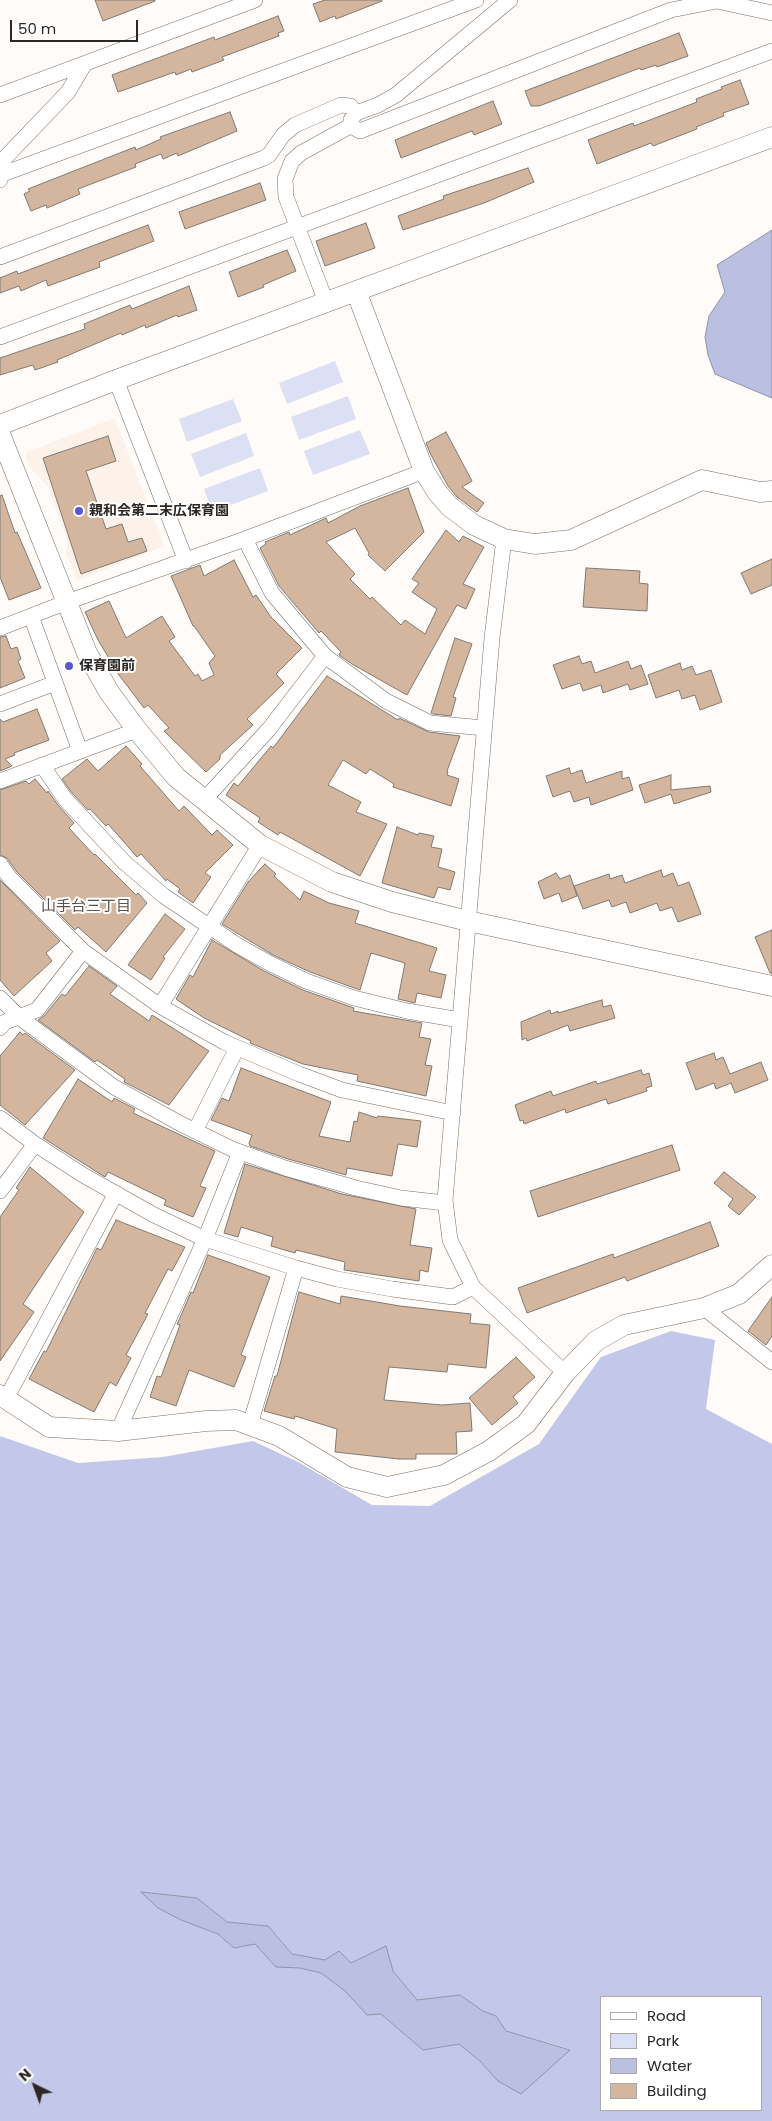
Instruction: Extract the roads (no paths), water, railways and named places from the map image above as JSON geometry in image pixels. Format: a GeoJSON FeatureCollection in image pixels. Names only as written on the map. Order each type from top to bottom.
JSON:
{"type":"FeatureCollection","features":[{"type":"Feature","properties":{"kind":"street"},"geometry":{"type":"LineString","coordinates":[[0,95],[255,0]]}},
{"type":"Feature","properties":{"kind":"street"},"geometry":{"type":"LineString","coordinates":[[0,176],[476,0]]}},
{"type":"Feature","properties":{"kind":"street"},"geometry":{"type":"LineString","coordinates":[[326,302],[284,191],[285,178],[289,167],[301,153],[396,95],[510,0]]}},
{"type":"Feature","properties":{"kind":"street"},"geometry":{"type":"LineString","coordinates":[[0,256],[264,158],[269,155],[282,136],[295,125],[341,105],[350,106],[360,131],[671,10],[717,1],[772,13]]}},
{"type":"Feature","properties":{"kind":"street"},"geometry":{"type":"LineString","coordinates":[[0,337],[772,51]]}},
{"type":"Feature","properties":{"kind":"street"},"geometry":{"type":"LineString","coordinates":[[0,176],[4,159],[68,92],[84,65]]}},
{"type":"Feature","properties":{"kind":"street"},"geometry":{"type":"LineString","coordinates":[[0,425],[356,290],[772,137]]}},
{"type":"Feature","properties":{"kind":"street"},"geometry":{"type":"LineString","coordinates":[[356,290],[424,470],[437,492],[449,506],[474,525],[504,539],[536,544],[571,540],[702,480],[760,492],[772,491]]}},
{"type":"Feature","properties":{"kind":"street"},"geometry":{"type":"LineString","coordinates":[[116,380],[186,561]]}},
{"type":"Feature","properties":{"kind":"street"},"geometry":{"type":"LineString","coordinates":[[0,434],[87,653],[109,692],[137,730],[176,777],[260,845],[332,882],[392,902],[468,921],[772,986]]}},
{"type":"Feature","properties":{"kind":"street"},"geometry":{"type":"LineString","coordinates":[[0,628],[67,602],[186,561],[424,470]]}},
{"type":"Feature","properties":{"kind":"street"},"geometry":{"type":"LineString","coordinates":[[245,538],[272,593],[326,656],[386,701],[430,723],[484,728]]}},
{"type":"Feature","properties":{"kind":"street"},"geometry":{"type":"LineString","coordinates":[[504,539],[492,638],[484,728],[446,1204],[450,1240],[473,1287],[565,1373]]}},
{"type":"Feature","properties":{"kind":"street"},"geometry":{"type":"LineString","coordinates":[[31,616],[80,751]]}},
{"type":"Feature","properties":{"kind":"street"},"geometry":{"type":"LineString","coordinates":[[204,800],[269,729],[326,656]]}},
{"type":"Feature","properties":{"kind":"street"},"geometry":{"type":"LineString","coordinates":[[0,704],[55,683]]}},
{"type":"Feature","properties":{"kind":"street"},"geometry":{"type":"LineString","coordinates":[[0,781],[137,730]]}},
{"type":"Feature","properties":{"kind":"street"},"geometry":{"type":"LineString","coordinates":[[42,765],[65,799],[125,863],[164,896],[209,927],[269,963],[306,981],[354,998],[407,1011],[460,1020]]}},
{"type":"Feature","properties":{"kind":"street"},"geometry":{"type":"LineString","coordinates":[[160,1006],[260,845]]}},
{"type":"Feature","properties":{"kind":"street"},"geometry":{"type":"LineString","coordinates":[[0,864],[10,878],[84,951],[160,1006],[237,1048],[342,1090],[453,1113]]}},
{"type":"Feature","properties":{"kind":"street"},"geometry":{"type":"LineString","coordinates":[[0,1028],[5,1022],[37,1010],[84,951]]}},
{"type":"Feature","properties":{"kind":"street"},"geometry":{"type":"LineString","coordinates":[[0,998],[19,1017],[114,1087],[195,1131],[240,1152],[286,1168],[356,1188],[401,1198],[446,1204]]}},
{"type":"Feature","properties":{"kind":"street"},"geometry":{"type":"LineString","coordinates":[[195,1131],[237,1048]]}},
{"type":"Feature","properties":{"kind":"street"},"geometry":{"type":"LineString","coordinates":[[0,1118],[35,1144],[116,1193],[154,1215],[205,1239],[337,1279],[392,1289],[453,1297],[473,1287]]}},
{"type":"Feature","properties":{"kind":"street"},"geometry":{"type":"LineString","coordinates":[[0,1191],[35,1144]]}},
{"type":"Feature","properties":{"kind":"street"},"geometry":{"type":"LineString","coordinates":[[118,1431],[205,1239],[240,1152]]}},
{"type":"Feature","properties":{"kind":"street"},"geometry":{"type":"LineString","coordinates":[[116,1193],[3,1397],[49,1427],[118,1431],[206,1421],[236,1420],[279,1436],[346,1477],[387,1487],[444,1475],[489,1452],[526,1424],[565,1373],[596,1341],[624,1325],[704,1308],[739,1294],[772,1265]]}},
{"type":"Feature","properties":{"kind":"street"},"geometry":{"type":"LineString","coordinates":[[250,1425],[296,1268]]}},
{"type":"Feature","properties":{"kind":"street"},"geometry":{"type":"LineString","coordinates":[[704,1308],[772,1362]]}},
{"type":"Feature","properties":{"kind":"water"},"geometry":{"type":"Polygon","coordinates":[[[772,230],[772,398],[715,374],[708,355],[705,337],[709,316],[725,292],[717,265],[772,230]]]}},
{"type":"Feature","properties":{"kind":"water"},"geometry":{"type":"Polygon","coordinates":[[[141,1892],[197,1898],[227,1922],[268,1926],[292,1954],[325,1960],[339,1951],[351,1963],[386,1946],[393,1971],[417,2000],[460,1995],[483,2011],[496,2016],[506,2031],[570,2050],[521,2094],[498,2081],[480,2061],[459,2044],[423,2050],[381,2014],[367,2015],[345,1991],[321,1973],[300,1968],[276,1967],[255,1944],[234,1948],[218,1934],[181,1920],[158,1908],[141,1892]]]}},
{"type":"Feature","properties":{"kind":"place","name":"親和会第二末広保育園"},"geometry":{"type":"Point","coordinates":[79,511]}},
{"type":"Feature","properties":{"kind":"place","name":"保育園前"},"geometry":{"type":"Point","coordinates":[69,666]}},
{"type":"Feature","properties":{"kind":"district","name":"山手台三丁目"},"geometry":{"type":"Point","coordinates":[86,907]}}]}
